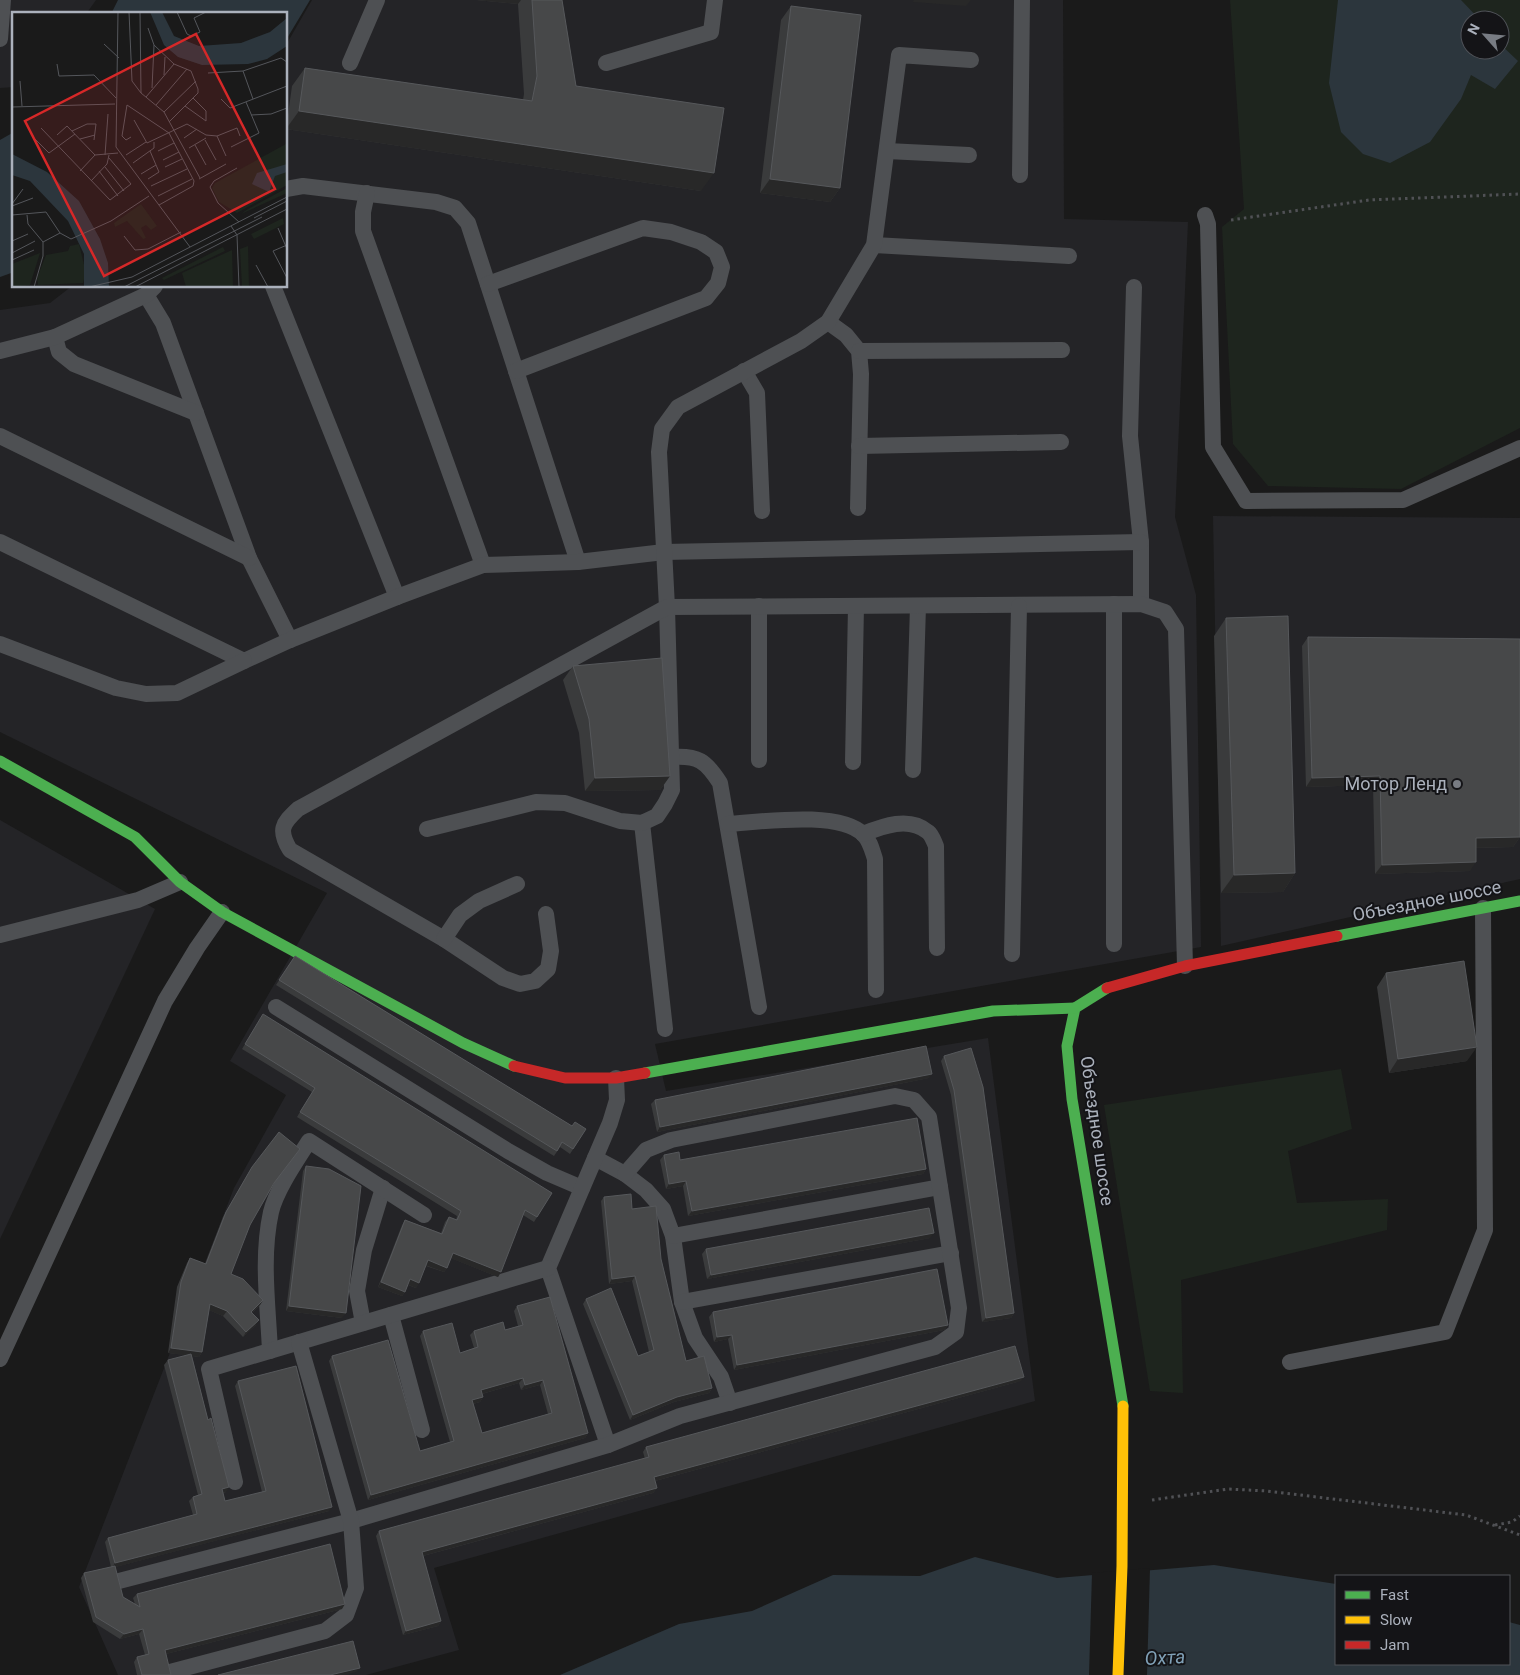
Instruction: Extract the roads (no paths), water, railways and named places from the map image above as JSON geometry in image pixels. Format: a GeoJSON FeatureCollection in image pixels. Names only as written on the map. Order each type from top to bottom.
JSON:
{"type":"FeatureCollection","features":[{"type":"Feature","properties":{"kind":"street"},"geometry":{"type":"LineString","coordinates":[[0,761],[135,837],[180,882],[222,912],[463,1043],[514,1066],[565,1078],[616,1078],[994,1012],[1075,1008]]}},
{"type":"Feature","properties":{"kind":"street","name":"Объездное шоссе"},"geometry":{"type":"LineString","coordinates":[[1118,1675],[1122,1566],[1123,1404],[1071,1090],[1067,1046],[1075,1008],[1108,988],[1185,966],[1520,901]]}},
{"type":"Feature","properties":{"kind":"lane"},"geometry":{"type":"LineString","coordinates":[[0,39],[3,0]]}},
{"type":"Feature","properties":{"kind":"lane"},"geometry":{"type":"LineString","coordinates":[[350,63],[377,0]]}},
{"type":"Feature","properties":{"kind":"lane"},"geometry":{"type":"LineString","coordinates":[[606,63],[711,32],[715,0]]}},
{"type":"Feature","properties":{"kind":"lane"},"geometry":{"type":"LineString","coordinates":[[1020,175],[1022,0]]}},
{"type":"Feature","properties":{"kind":"lane"},"geometry":{"type":"LineString","coordinates":[[427,829],[536,802],[565,803],[620,821],[642,823],[657,816],[666,804],[672,790],[667,607],[659,452],[662,429],[678,407],[801,342],[828,322],[874,245],[899,55],[971,60]]}},
{"type":"Feature","properties":{"kind":"lane"},"geometry":{"type":"LineString","coordinates":[[887,150],[969,155]]}},
{"type":"Feature","properties":{"kind":"lane"},"geometry":{"type":"LineString","coordinates":[[288,189],[304,186],[436,202],[455,208],[468,223],[578,562]]}},
{"type":"Feature","properties":{"kind":"lane"},"geometry":{"type":"LineString","coordinates":[[367,193],[363,212],[363,231],[482,565]]}},
{"type":"Feature","properties":{"kind":"lane"},"geometry":{"type":"LineString","coordinates":[[1206,219],[1213,447],[1246,501],[1403,500],[1520,448]]}},
{"type":"Feature","properties":{"kind":"lane"},"geometry":{"type":"LineString","coordinates":[[488,284],[643,228],[671,232],[701,242],[716,252],[722,267],[718,283],[706,298],[516,371]]}},
{"type":"Feature","properties":{"kind":"lane"},"geometry":{"type":"LineString","coordinates":[[874,245],[1069,256]]}},
{"type":"Feature","properties":{"kind":"lane"},"geometry":{"type":"LineString","coordinates":[[1134,287],[1130,436],[1141,542],[1140,604]]}},
{"type":"Feature","properties":{"kind":"lane"},"geometry":{"type":"LineString","coordinates":[[274,288],[397,597]]}},
{"type":"Feature","properties":{"kind":"lane"},"geometry":{"type":"LineString","coordinates":[[0,351],[55,337],[150,291],[249,558],[290,640]]}},
{"type":"Feature","properties":{"kind":"lane"},"geometry":{"type":"LineString","coordinates":[[828,322],[846,335],[859,351],[861,374],[858,508]]}},
{"type":"Feature","properties":{"kind":"lane"},"geometry":{"type":"LineString","coordinates":[[55,337],[59,352],[74,364],[196,414]]}},
{"type":"Feature","properties":{"kind":"lane"},"geometry":{"type":"LineString","coordinates":[[859,351],[1062,350]]}},
{"type":"Feature","properties":{"kind":"lane"},"geometry":{"type":"LineString","coordinates":[[744,371],[757,393],[762,511]]}},
{"type":"Feature","properties":{"kind":"lane"},"geometry":{"type":"LineString","coordinates":[[0,436],[249,558]]}},
{"type":"Feature","properties":{"kind":"lane"},"geometry":{"type":"LineString","coordinates":[[859,446],[1061,442]]}},
{"type":"Feature","properties":{"kind":"lane"},"geometry":{"type":"LineString","coordinates":[[0,542],[244,661]]}},
{"type":"Feature","properties":{"kind":"lane"},"geometry":{"type":"LineString","coordinates":[[0,644],[116,688],[146,694],[177,693],[290,640],[482,565],[578,562],[664,552],[1141,542]]}},
{"type":"Feature","properties":{"kind":"lane"},"geometry":{"type":"LineString","coordinates":[[1114,604],[1114,944]]}},
{"type":"Feature","properties":{"kind":"lane"},"geometry":{"type":"LineString","coordinates":[[546,914],[551,951],[548,969],[535,981],[520,984],[503,978],[444,939],[290,850],[282,838],[285,822],[298,809],[667,607],[1140,604],[1165,612],[1176,629],[1185,966]]}},
{"type":"Feature","properties":{"kind":"lane"},"geometry":{"type":"LineString","coordinates":[[759,606],[759,760]]}},
{"type":"Feature","properties":{"kind":"lane"},"geometry":{"type":"LineString","coordinates":[[853,762],[856,606]]}},
{"type":"Feature","properties":{"kind":"lane"},"geometry":{"type":"LineString","coordinates":[[913,770],[918,606]]}},
{"type":"Feature","properties":{"kind":"lane"},"geometry":{"type":"LineString","coordinates":[[1012,954],[1019,606]]}},
{"type":"Feature","properties":{"kind":"lane"},"geometry":{"type":"LineString","coordinates":[[671,757],[688,756],[703,762],[713,770],[720,783],[759,1007]]}},
{"type":"Feature","properties":{"kind":"lane"},"geometry":{"type":"LineString","coordinates":[[728,824],[822,819],[846,824],[863,834],[871,845],[875,859],[876,990]]}},
{"type":"Feature","properties":{"kind":"lane"},"geometry":{"type":"LineString","coordinates":[[642,823],[664,1028]]}},
{"type":"Feature","properties":{"kind":"lane"},"geometry":{"type":"LineString","coordinates":[[863,834],[880,827],[898,823],[916,826],[929,833],[936,846],[938,948]]}},
{"type":"Feature","properties":{"kind":"lane"},"geometry":{"type":"LineString","coordinates":[[0,935],[138,900],[180,882]]}},
{"type":"Feature","properties":{"kind":"lane"},"geometry":{"type":"LineString","coordinates":[[444,939],[460,915],[479,901],[517,884]]}},
{"type":"Feature","properties":{"kind":"lane"},"geometry":{"type":"LineString","coordinates":[[1290,1362],[1445,1332],[1485,1230],[1483,908]]}},
{"type":"Feature","properties":{"kind":"lane"},"geometry":{"type":"LineString","coordinates":[[0,1359],[165,1001],[197,948],[222,912]]}},
{"type":"Feature","properties":{"kind":"lane"},"geometry":{"type":"LineString","coordinates":[[276,1007],[508,1151],[548,1174],[582,1188]]}},
{"type":"Feature","properties":{"kind":"lane"},"geometry":{"type":"LineString","coordinates":[[608,1446],[548,1268],[610,1123],[617,1100],[616,1078]]}},
{"type":"Feature","properties":{"kind":"lane"},"geometry":{"type":"LineString","coordinates":[[119,1581],[350,1521],[608,1446],[680,1416],[935,1348],[956,1332],[959,1308],[929,1117],[914,1100],[895,1096],[672,1140],[646,1150],[625,1174]]}},
{"type":"Feature","properties":{"kind":"lane"},"geometry":{"type":"LineString","coordinates":[[270,1351],[266,1251],[271,1210],[288,1174],[309,1141],[424,1215]]}},
{"type":"Feature","properties":{"kind":"lane"},"geometry":{"type":"LineString","coordinates":[[595,1158],[625,1174],[646,1190],[663,1209],[673,1236],[682,1302],[695,1338],[721,1377],[730,1403]]}},
{"type":"Feature","properties":{"kind":"lane"},"geometry":{"type":"LineString","coordinates":[[673,1236],[940,1187]]}},
{"type":"Feature","properties":{"kind":"lane"},"geometry":{"type":"LineString","coordinates":[[363,1323],[357,1291],[364,1250],[383,1188]]}},
{"type":"Feature","properties":{"kind":"lane"},"geometry":{"type":"LineString","coordinates":[[682,1302],[951,1253]]}},
{"type":"Feature","properties":{"kind":"lane"},"geometry":{"type":"LineString","coordinates":[[235,1482],[209,1370],[548,1268]]}},
{"type":"Feature","properties":{"kind":"lane"},"geometry":{"type":"LineString","coordinates":[[390,1315],[422,1430]]}},
{"type":"Feature","properties":{"kind":"lane"},"geometry":{"type":"LineString","coordinates":[[170,1672],[325,1631],[346,1615],[356,1588],[350,1521],[298,1342]]}},
{"type":"Feature","properties":{"kind":"water"},"geometry":{"type":"Polygon","coordinates":[[[118,0],[310,0],[288,37],[288,12],[112,12],[118,0]]]}},
{"type":"Feature","properties":{"kind":"water"},"geometry":{"type":"Polygon","coordinates":[[[1338,0],[1461,0],[1470,10],[1460,10],[1460,60],[1510,60],[1510,53],[1518,61],[1495,89],[1471,75],[1461,99],[1430,142],[1390,163],[1363,154],[1341,132],[1329,83],[1338,0]]]}},
{"type":"Feature","properties":{"kind":"water"},"geometry":{"type":"Polygon","coordinates":[[[12,133],[12,273],[0,277],[0,140],[12,133]]]}},
{"type":"Feature","properties":{"kind":"water","name":"Охта"},"geometry":{"type":"Polygon","coordinates":[[[975,1557],[1057,1578],[1214,1565],[1335,1584],[1335,1665],[1510,1665],[1510,1622],[1520,1625],[1520,1675],[560,1675],[679,1624],[752,1611],[833,1575],[920,1576],[975,1557]]]}},
{"type":"Feature","properties":{"kind":"place","name":"Мотор Ленд"},"geometry":{"type":"Point","coordinates":[1457,784]}}]}
